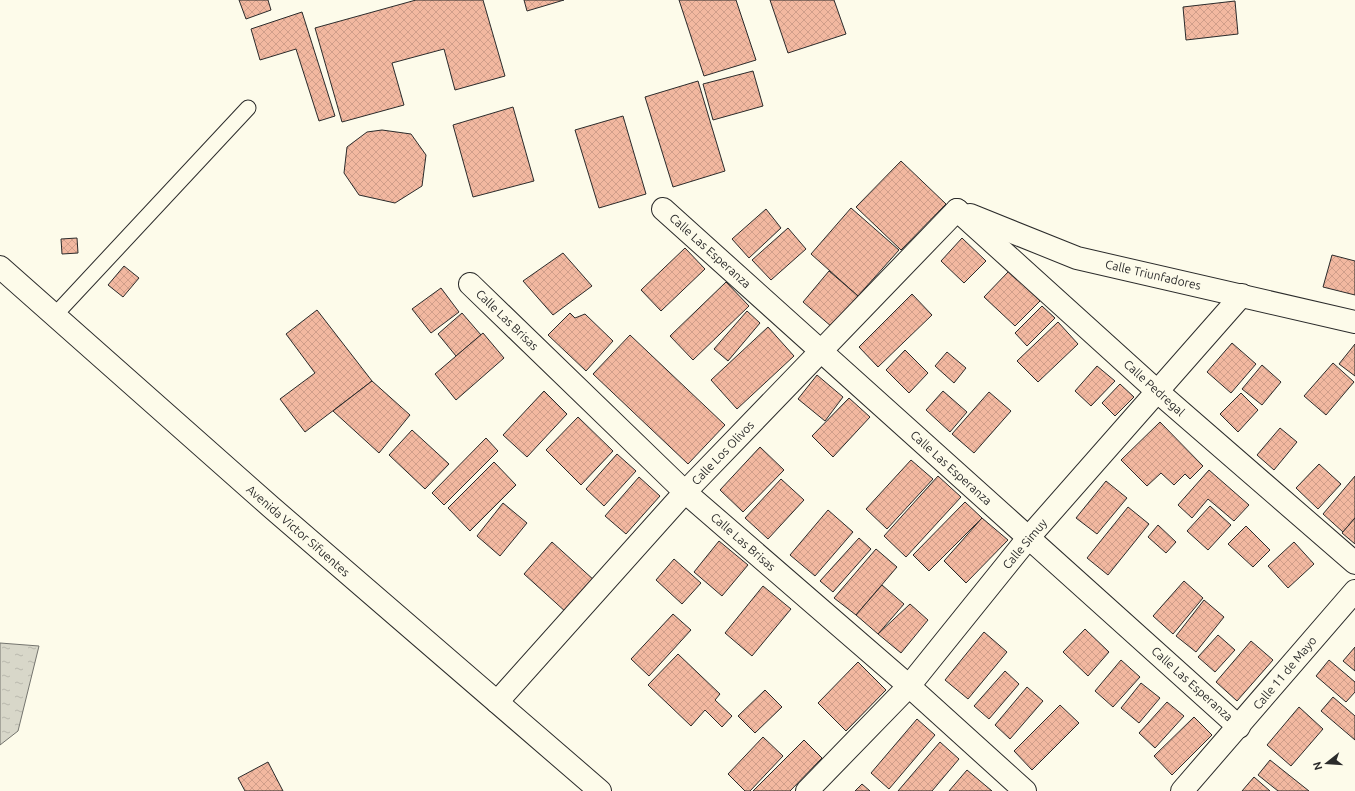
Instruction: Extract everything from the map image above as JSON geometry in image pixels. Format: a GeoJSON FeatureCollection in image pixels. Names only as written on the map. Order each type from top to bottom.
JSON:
{"type":"FeatureCollection","features":[{"type":"Feature","properties":{"kind":"main road","name":"Calle Las Esperanza"},"geometry":{"type":"LineString","coordinates":[[663,209],[1240,726]]}},
{"type":"Feature","properties":{"kind":"main road","name":"Calle Los Olivos"},"geometry":{"type":"LineString","coordinates":[[497,702],[685,492],[957,210]]}},
{"type":"Feature","properties":{"kind":"main road","name":"Calle Triunfadores"},"geometry":{"type":"LineString","coordinates":[[957,210],[1077,258],[1355,322]]}},
{"type":"Feature","properties":{"kind":"main road","name":"Calle Pedregal"},"geometry":{"type":"LineString","coordinates":[[957,210],[1158,392],[1355,563]]}},
{"type":"Feature","properties":{"kind":"main road","name":"Avenida Victor Sifuentes"},"geometry":{"type":"LineString","coordinates":[[0,267],[270,508],[600,791]]}},
{"type":"Feature","properties":{"kind":"main road","name":"Calle Las Brisas"},"geometry":{"type":"LineString","coordinates":[[470,284],[685,492],[909,686],[1025,791]]}},
{"type":"Feature","properties":{"kind":"main road","name":"Calle Simuy"},"geometry":{"type":"LineString","coordinates":[[807,791],[909,686],[1029,537],[1242,296]]}},
{"type":"Feature","properties":{"kind":"main road","name":"Calle 11 de Mayo"},"geometry":{"type":"LineString","coordinates":[[1182,791],[1240,726],[1355,591]]}},
{"type":"Feature","properties":{"kind":"lane"},"geometry":{"type":"LineString","coordinates":[[54,316],[248,108]]}},
{"type":"Feature","properties":{"kind":"water"},"geometry":{"type":"Polygon","coordinates":[[[0,643],[39,646],[18,731],[0,745],[0,643]]]}},
{"type":"Feature","properties":{"kind":"building"},"geometry":{"type":"Polygon","coordinates":[[[239,0],[268,0],[271,10],[246,19],[239,0]]]}},
{"type":"Feature","properties":{"kind":"building"},"geometry":{"type":"Polygon","coordinates":[[[416,0],[483,0],[505,76],[455,90],[444,49],[392,63],[404,105],[342,122],[315,28],[416,0]]]}},
{"type":"Feature","properties":{"kind":"building"},"geometry":{"type":"Polygon","coordinates":[[[524,0],[564,0],[527,11],[524,0]]]}},
{"type":"Feature","properties":{"kind":"building"},"geometry":{"type":"Polygon","coordinates":[[[679,0],[736,0],[756,60],[704,76],[679,0]]]}},
{"type":"Feature","properties":{"kind":"building"},"geometry":{"type":"Polygon","coordinates":[[[770,0],[834,0],[846,34],[788,53],[770,0]]]}},
{"type":"Feature","properties":{"kind":"building"},"geometry":{"type":"Polygon","coordinates":[[[1235,1],[1238,34],[1186,40],[1183,7],[1235,1]]]}},
{"type":"Feature","properties":{"kind":"building"},"geometry":{"type":"Polygon","coordinates":[[[302,12],[335,116],[319,121],[296,49],[260,60],[251,29],[302,12]]]}},
{"type":"Feature","properties":{"kind":"building"},"geometry":{"type":"Polygon","coordinates":[[[753,71],[763,106],[713,120],[703,84],[753,71]]]}},
{"type":"Feature","properties":{"kind":"building"},"geometry":{"type":"Polygon","coordinates":[[[698,81],[725,171],[673,187],[645,97],[698,81]]]}},
{"type":"Feature","properties":{"kind":"building"},"geometry":{"type":"Polygon","coordinates":[[[513,107],[534,181],[473,197],[453,125],[513,107]]]}},
{"type":"Feature","properties":{"kind":"building"},"geometry":{"type":"Polygon","coordinates":[[[623,116],[646,194],[599,208],[575,130],[623,116]]]}},
{"type":"Feature","properties":{"kind":"building"},"geometry":{"type":"Polygon","coordinates":[[[382,130],[411,134],[426,155],[422,186],[395,203],[359,195],[344,173],[347,147],[367,132],[382,130]]]}},
{"type":"Feature","properties":{"kind":"building"},"geometry":{"type":"Polygon","coordinates":[[[901,161],[946,204],[901,250],[856,207],[901,161]]]}},
{"type":"Feature","properties":{"kind":"building"},"geometry":{"type":"Polygon","coordinates":[[[851,208],[899,250],[858,296],[811,254],[851,208]]]}},
{"type":"Feature","properties":{"kind":"building"},"geometry":{"type":"Polygon","coordinates":[[[766,209],[781,228],[749,258],[732,239],[766,209]]]}},
{"type":"Feature","properties":{"kind":"building"},"geometry":{"type":"Polygon","coordinates":[[[788,228],[806,249],[771,280],[752,260],[788,228]]]}},
{"type":"Feature","properties":{"kind":"building"},"geometry":{"type":"Polygon","coordinates":[[[77,238],[78,253],[62,254],[61,239],[77,238]]]}},
{"type":"Feature","properties":{"kind":"building"},"geometry":{"type":"Polygon","coordinates":[[[962,238],[986,261],[964,283],[941,261],[962,238]]]}},
{"type":"Feature","properties":{"kind":"building"},"geometry":{"type":"Polygon","coordinates":[[[685,248],[705,269],[661,311],[641,290],[685,248]]]}},
{"type":"Feature","properties":{"kind":"building"},"geometry":{"type":"Polygon","coordinates":[[[563,253],[592,286],[553,315],[523,281],[563,253]]]}},
{"type":"Feature","properties":{"kind":"building"},"geometry":{"type":"Polygon","coordinates":[[[1332,255],[1355,261],[1355,295],[1323,287],[1332,255]]]}},
{"type":"Feature","properties":{"kind":"building"},"geometry":{"type":"Polygon","coordinates":[[[124,266],[139,278],[123,297],[108,285],[124,266]]]}},
{"type":"Feature","properties":{"kind":"building"},"geometry":{"type":"Polygon","coordinates":[[[829,271],[858,296],[832,327],[803,302],[829,271]]]}},
{"type":"Feature","properties":{"kind":"building"},"geometry":{"type":"Polygon","coordinates":[[[1009,271],[1040,301],[1015,326],[984,297],[1009,271]]]}},
{"type":"Feature","properties":{"kind":"building"},"geometry":{"type":"Polygon","coordinates":[[[726,282],[749,306],[693,360],[670,336],[726,282]]]}},
{"type":"Feature","properties":{"kind":"building"},"geometry":{"type":"Polygon","coordinates":[[[441,288],[459,312],[431,333],[412,309],[441,288]]]}},
{"type":"Feature","properties":{"kind":"building"},"geometry":{"type":"Polygon","coordinates":[[[912,294],[932,315],[878,367],[859,347],[912,294]]]}},
{"type":"Feature","properties":{"kind":"building"},"geometry":{"type":"Polygon","coordinates":[[[1042,306],[1055,318],[1027,346],[1015,333],[1042,306]]]}},
{"type":"Feature","properties":{"kind":"building"},"geometry":{"type":"Polygon","coordinates":[[[317,310],[372,381],[305,432],[280,399],[315,373],[286,334],[317,310]]]}},
{"type":"Feature","properties":{"kind":"building"},"geometry":{"type":"Polygon","coordinates":[[[747,311],[760,323],[728,361],[714,349],[747,311]]]}},
{"type":"Feature","properties":{"kind":"building"},"geometry":{"type":"Polygon","coordinates":[[[462,313],[481,335],[456,356],[438,334],[462,313]]]}},
{"type":"Feature","properties":{"kind":"building"},"geometry":{"type":"Polygon","coordinates":[[[570,313],[575,318],[585,314],[613,341],[586,371],[548,335],[570,313]]]}},
{"type":"Feature","properties":{"kind":"building"},"geometry":{"type":"Polygon","coordinates":[[[1058,322],[1078,344],[1038,382],[1017,361],[1058,322]]]}},
{"type":"Feature","properties":{"kind":"building"},"geometry":{"type":"Polygon","coordinates":[[[768,327],[794,356],[737,409],[711,380],[768,327]]]}},
{"type":"Feature","properties":{"kind":"building"},"geometry":{"type":"Polygon","coordinates":[[[483,333],[504,358],[456,400],[435,374],[483,333]]]}},
{"type":"Feature","properties":{"kind":"building"},"geometry":{"type":"Polygon","coordinates":[[[630,335],[725,425],[688,464],[593,374],[630,335]]]}},
{"type":"Feature","properties":{"kind":"building"},"geometry":{"type":"Polygon","coordinates":[[[1232,343],[1256,364],[1231,393],[1207,372],[1232,343]]]}},
{"type":"Feature","properties":{"kind":"building"},"geometry":{"type":"Polygon","coordinates":[[[1355,344],[1355,376],[1339,364],[1355,344]]]}},
{"type":"Feature","properties":{"kind":"building"},"geometry":{"type":"Polygon","coordinates":[[[905,350],[928,373],[909,393],[886,370],[905,350]]]}},
{"type":"Feature","properties":{"kind":"building"},"geometry":{"type":"Polygon","coordinates":[[[947,352],[966,368],[954,383],[935,366],[947,352]]]}},
{"type":"Feature","properties":{"kind":"building"},"geometry":{"type":"Polygon","coordinates":[[[1333,363],[1354,382],[1326,415],[1304,396],[1333,363]]]}},
{"type":"Feature","properties":{"kind":"building"},"geometry":{"type":"Polygon","coordinates":[[[1262,365],[1281,382],[1262,405],[1242,389],[1262,365]]]}},
{"type":"Feature","properties":{"kind":"building"},"geometry":{"type":"Polygon","coordinates":[[[1097,366],[1115,381],[1091,406],[1075,391],[1097,366]]]}},
{"type":"Feature","properties":{"kind":"building"},"geometry":{"type":"Polygon","coordinates":[[[817,375],[843,397],[825,421],[798,399],[817,375]]]}},
{"type":"Feature","properties":{"kind":"building"},"geometry":{"type":"Polygon","coordinates":[[[372,381],[410,415],[379,453],[333,411],[372,381]]]}},
{"type":"Feature","properties":{"kind":"building"},"geometry":{"type":"Polygon","coordinates":[[[1120,384],[1134,397],[1115,416],[1102,403],[1120,384]]]}},
{"type":"Feature","properties":{"kind":"building"},"geometry":{"type":"Polygon","coordinates":[[[544,391],[567,414],[527,457],[503,435],[544,391]]]}},
{"type":"Feature","properties":{"kind":"building"},"geometry":{"type":"Polygon","coordinates":[[[943,391],[967,412],[950,432],[926,410],[943,391]]]}},
{"type":"Feature","properties":{"kind":"building"},"geometry":{"type":"Polygon","coordinates":[[[989,392],[1011,411],[974,453],[952,434],[989,392]]]}},
{"type":"Feature","properties":{"kind":"building"},"geometry":{"type":"Polygon","coordinates":[[[1241,393],[1258,410],[1238,432],[1220,414],[1241,393]]]}},
{"type":"Feature","properties":{"kind":"building"},"geometry":{"type":"Polygon","coordinates":[[[849,398],[870,417],[833,457],[812,436],[849,398]]]}},
{"type":"Feature","properties":{"kind":"building"},"geometry":{"type":"Polygon","coordinates":[[[578,417],[613,451],[581,485],[546,450],[578,417]]]}},
{"type":"Feature","properties":{"kind":"building"},"geometry":{"type":"Polygon","coordinates":[[[1160,422],[1203,466],[1190,479],[1185,474],[1174,485],[1161,473],[1147,486],[1121,460],[1160,422]]]}},
{"type":"Feature","properties":{"kind":"building"},"geometry":{"type":"Polygon","coordinates":[[[1280,428],[1297,442],[1274,470],[1257,455],[1280,428]]]}},
{"type":"Feature","properties":{"kind":"building"},"geometry":{"type":"Polygon","coordinates":[[[412,430],[449,464],[425,489],[389,455],[412,430]]]}},
{"type":"Feature","properties":{"kind":"building"},"geometry":{"type":"Polygon","coordinates":[[[486,438],[498,451],[444,505],[432,493],[486,438]]]}},
{"type":"Feature","properties":{"kind":"building"},"geometry":{"type":"Polygon","coordinates":[[[760,447],[784,470],[743,512],[720,490],[760,447]]]}},
{"type":"Feature","properties":{"kind":"building"},"geometry":{"type":"Polygon","coordinates":[[[617,454],[636,471],[604,506],[586,489],[617,454]]]}},
{"type":"Feature","properties":{"kind":"building"},"geometry":{"type":"Polygon","coordinates":[[[911,460],[933,479],[887,529],[866,509],[911,460]]]}},
{"type":"Feature","properties":{"kind":"building"},"geometry":{"type":"Polygon","coordinates":[[[494,462],[516,485],[470,531],[448,508],[494,462]]]}},
{"type":"Feature","properties":{"kind":"building"},"geometry":{"type":"Polygon","coordinates":[[[1319,464],[1341,484],[1318,509],[1296,488],[1319,464]]]}},
{"type":"Feature","properties":{"kind":"building"},"geometry":{"type":"Polygon","coordinates":[[[1209,470],[1249,505],[1234,521],[1208,499],[1192,518],[1178,505],[1209,470]]]}},
{"type":"Feature","properties":{"kind":"building"},"geometry":{"type":"Polygon","coordinates":[[[938,476],[961,497],[906,557],[884,536],[938,476]]]}},
{"type":"Feature","properties":{"kind":"building"},"geometry":{"type":"Polygon","coordinates":[[[1355,476],[1355,518],[1343,532],[1323,514],[1355,476]]]}},
{"type":"Feature","properties":{"kind":"building"},"geometry":{"type":"Polygon","coordinates":[[[639,477],[660,496],[626,534],[605,516],[639,477]]]}},
{"type":"Feature","properties":{"kind":"building"},"geometry":{"type":"Polygon","coordinates":[[[781,479],[804,500],[768,539],[745,518],[781,479]]]}},
{"type":"Feature","properties":{"kind":"building"},"geometry":{"type":"Polygon","coordinates":[[[1106,481],[1127,498],[1097,534],[1076,518],[1106,481]]]}},
{"type":"Feature","properties":{"kind":"building"},"geometry":{"type":"Polygon","coordinates":[[[965,502],[982,518],[929,571],[913,555],[965,502]]]}},
{"type":"Feature","properties":{"kind":"building"},"geometry":{"type":"Polygon","coordinates":[[[503,503],[527,523],[500,556],[477,536],[503,503]]]}},
{"type":"Feature","properties":{"kind":"building"},"geometry":{"type":"Polygon","coordinates":[[[1210,506],[1231,525],[1208,550],[1187,531],[1210,506]]]}},
{"type":"Feature","properties":{"kind":"building"},"geometry":{"type":"Polygon","coordinates":[[[1128,507],[1149,524],[1108,575],[1087,558],[1128,507]]]}},
{"type":"Feature","properties":{"kind":"building"},"geometry":{"type":"Polygon","coordinates":[[[828,510],[853,532],[815,576],[790,555],[828,510]]]}},
{"type":"Feature","properties":{"kind":"building"},"geometry":{"type":"Polygon","coordinates":[[[982,518],[1008,540],[966,583],[944,561],[982,518]]]}},
{"type":"Feature","properties":{"kind":"building"},"geometry":{"type":"Polygon","coordinates":[[[1355,518],[1355,544],[1342,533],[1355,518]]]}},
{"type":"Feature","properties":{"kind":"building"},"geometry":{"type":"Polygon","coordinates":[[[1158,525],[1176,542],[1166,553],[1148,537],[1158,525]]]}},
{"type":"Feature","properties":{"kind":"building"},"geometry":{"type":"Polygon","coordinates":[[[1246,526],[1270,550],[1253,567],[1228,544],[1246,526]]]}},
{"type":"Feature","properties":{"kind":"building"},"geometry":{"type":"Polygon","coordinates":[[[859,538],[871,549],[833,592],[820,581],[859,538]]]}},
{"type":"Feature","properties":{"kind":"building"},"geometry":{"type":"Polygon","coordinates":[[[719,541],[748,565],[722,596],[694,572],[719,541]]]}},
{"type":"Feature","properties":{"kind":"building"},"geometry":{"type":"Polygon","coordinates":[[[552,542],[595,581],[567,613],[524,574],[552,542]]]}},
{"type":"Feature","properties":{"kind":"building"},"geometry":{"type":"Polygon","coordinates":[[[1294,542],[1314,564],[1288,588],[1268,566],[1294,542]]]}},
{"type":"Feature","properties":{"kind":"building"},"geometry":{"type":"Polygon","coordinates":[[[876,549],[897,567],[856,615],[834,598],[876,549]]]}},
{"type":"Feature","properties":{"kind":"building"},"geometry":{"type":"Polygon","coordinates":[[[674,559],[701,583],[682,604],[656,580],[674,559]]]}},
{"type":"Feature","properties":{"kind":"building"},"geometry":{"type":"Polygon","coordinates":[[[1184,581],[1203,598],[1173,634],[1153,616],[1184,581]]]}},
{"type":"Feature","properties":{"kind":"building"},"geometry":{"type":"Polygon","coordinates":[[[882,585],[904,604],[878,634],[856,615],[882,585]]]}},
{"type":"Feature","properties":{"kind":"building"},"geometry":{"type":"Polygon","coordinates":[[[763,586],[791,609],[752,656],[725,633],[763,586]]]}},
{"type":"Feature","properties":{"kind":"building"},"geometry":{"type":"Polygon","coordinates":[[[1204,600],[1224,617],[1196,652],[1176,636],[1204,600]]]}},
{"type":"Feature","properties":{"kind":"building"},"geometry":{"type":"Polygon","coordinates":[[[910,604],[928,620],[901,653],[878,634],[910,604]]]}},
{"type":"Feature","properties":{"kind":"building"},"geometry":{"type":"Polygon","coordinates":[[[673,614],[691,630],[649,676],[631,659],[673,614]]]}},
{"type":"Feature","properties":{"kind":"building"},"geometry":{"type":"Polygon","coordinates":[[[1085,629],[1109,652],[1088,676],[1063,652],[1085,629]]]}},
{"type":"Feature","properties":{"kind":"building"},"geometry":{"type":"Polygon","coordinates":[[[984,632],[1007,652],[968,699],[945,680],[984,632]]]}},
{"type":"Feature","properties":{"kind":"building"},"geometry":{"type":"Polygon","coordinates":[[[1218,635],[1235,650],[1215,672],[1198,657],[1218,635]]]}},
{"type":"Feature","properties":{"kind":"building"},"geometry":{"type":"Polygon","coordinates":[[[1251,641],[1273,660],[1237,701],[1216,682],[1251,641]]]}},
{"type":"Feature","properties":{"kind":"building"},"geometry":{"type":"Polygon","coordinates":[[[1355,647],[1355,671],[1343,661],[1355,647]]]}},
{"type":"Feature","properties":{"kind":"building"},"geometry":{"type":"Polygon","coordinates":[[[678,654],[720,694],[715,700],[732,716],[722,727],[705,710],[691,726],[648,685],[678,654]]]}},
{"type":"Feature","properties":{"kind":"building"},"geometry":{"type":"Polygon","coordinates":[[[1121,660],[1140,677],[1113,707],[1095,691],[1121,660]]]}},
{"type":"Feature","properties":{"kind":"building"},"geometry":{"type":"Polygon","coordinates":[[[1329,660],[1355,682],[1355,692],[1346,702],[1316,676],[1329,660]]]}},
{"type":"Feature","properties":{"kind":"building"},"geometry":{"type":"Polygon","coordinates":[[[858,662],[886,690],[846,731],[818,703],[858,662]]]}},
{"type":"Feature","properties":{"kind":"building"},"geometry":{"type":"Polygon","coordinates":[[[1005,671],[1019,684],[989,719],[974,706],[1005,671]]]}},
{"type":"Feature","properties":{"kind":"building"},"geometry":{"type":"Polygon","coordinates":[[[1141,683],[1160,698],[1139,723],[1121,708],[1141,683]]]}},
{"type":"Feature","properties":{"kind":"building"},"geometry":{"type":"Polygon","coordinates":[[[1027,687],[1043,701],[1010,739],[995,725],[1027,687]]]}},
{"type":"Feature","properties":{"kind":"building"},"geometry":{"type":"Polygon","coordinates":[[[765,690],[782,707],[755,733],[738,716],[765,690]]]}},
{"type":"Feature","properties":{"kind":"building"},"geometry":{"type":"Polygon","coordinates":[[[1333,697],[1355,716],[1355,740],[1321,711],[1333,697]]]}},
{"type":"Feature","properties":{"kind":"building"},"geometry":{"type":"Polygon","coordinates":[[[1167,702],[1184,716],[1155,748],[1139,733],[1167,702]]]}},
{"type":"Feature","properties":{"kind":"building"},"geometry":{"type":"Polygon","coordinates":[[[1060,705],[1079,723],[1032,770],[1014,751],[1060,705]]]}},
{"type":"Feature","properties":{"kind":"building"},"geometry":{"type":"Polygon","coordinates":[[[1299,707],[1323,729],[1291,766],[1267,745],[1299,707]]]}},
{"type":"Feature","properties":{"kind":"building"},"geometry":{"type":"Polygon","coordinates":[[[1194,717],[1212,735],[1172,775],[1154,756],[1194,717]]]}},
{"type":"Feature","properties":{"kind":"building"},"geometry":{"type":"Polygon","coordinates":[[[917,719],[935,735],[889,789],[871,773],[917,719]]]}},
{"type":"Feature","properties":{"kind":"building"},"geometry":{"type":"Polygon","coordinates":[[[763,737],[783,756],[750,791],[745,791],[728,774],[763,737]]]}},
{"type":"Feature","properties":{"kind":"building"},"geometry":{"type":"Polygon","coordinates":[[[804,740],[822,758],[790,791],[753,791],[804,740]]]}},
{"type":"Feature","properties":{"kind":"building"},"geometry":{"type":"Polygon","coordinates":[[[940,742],[959,759],[932,791],[898,791],[940,742]]]}},
{"type":"Feature","properties":{"kind":"building"},"geometry":{"type":"Polygon","coordinates":[[[1270,760],[1309,791],[1278,791],[1258,775],[1270,760]]]}},
{"type":"Feature","properties":{"kind":"building"},"geometry":{"type":"Polygon","coordinates":[[[268,762],[283,791],[245,791],[238,778],[268,762]]]}},
{"type":"Feature","properties":{"kind":"building"},"geometry":{"type":"Polygon","coordinates":[[[967,770],[992,791],[949,791],[967,770]]]}},
{"type":"Feature","properties":{"kind":"building"},"geometry":{"type":"Polygon","coordinates":[[[1254,777],[1270,791],[1242,791],[1254,777]]]}},
{"type":"Feature","properties":{"kind":"building"},"geometry":{"type":"Polygon","coordinates":[[[862,784],[870,791],[855,791],[862,784]]]}}]}
